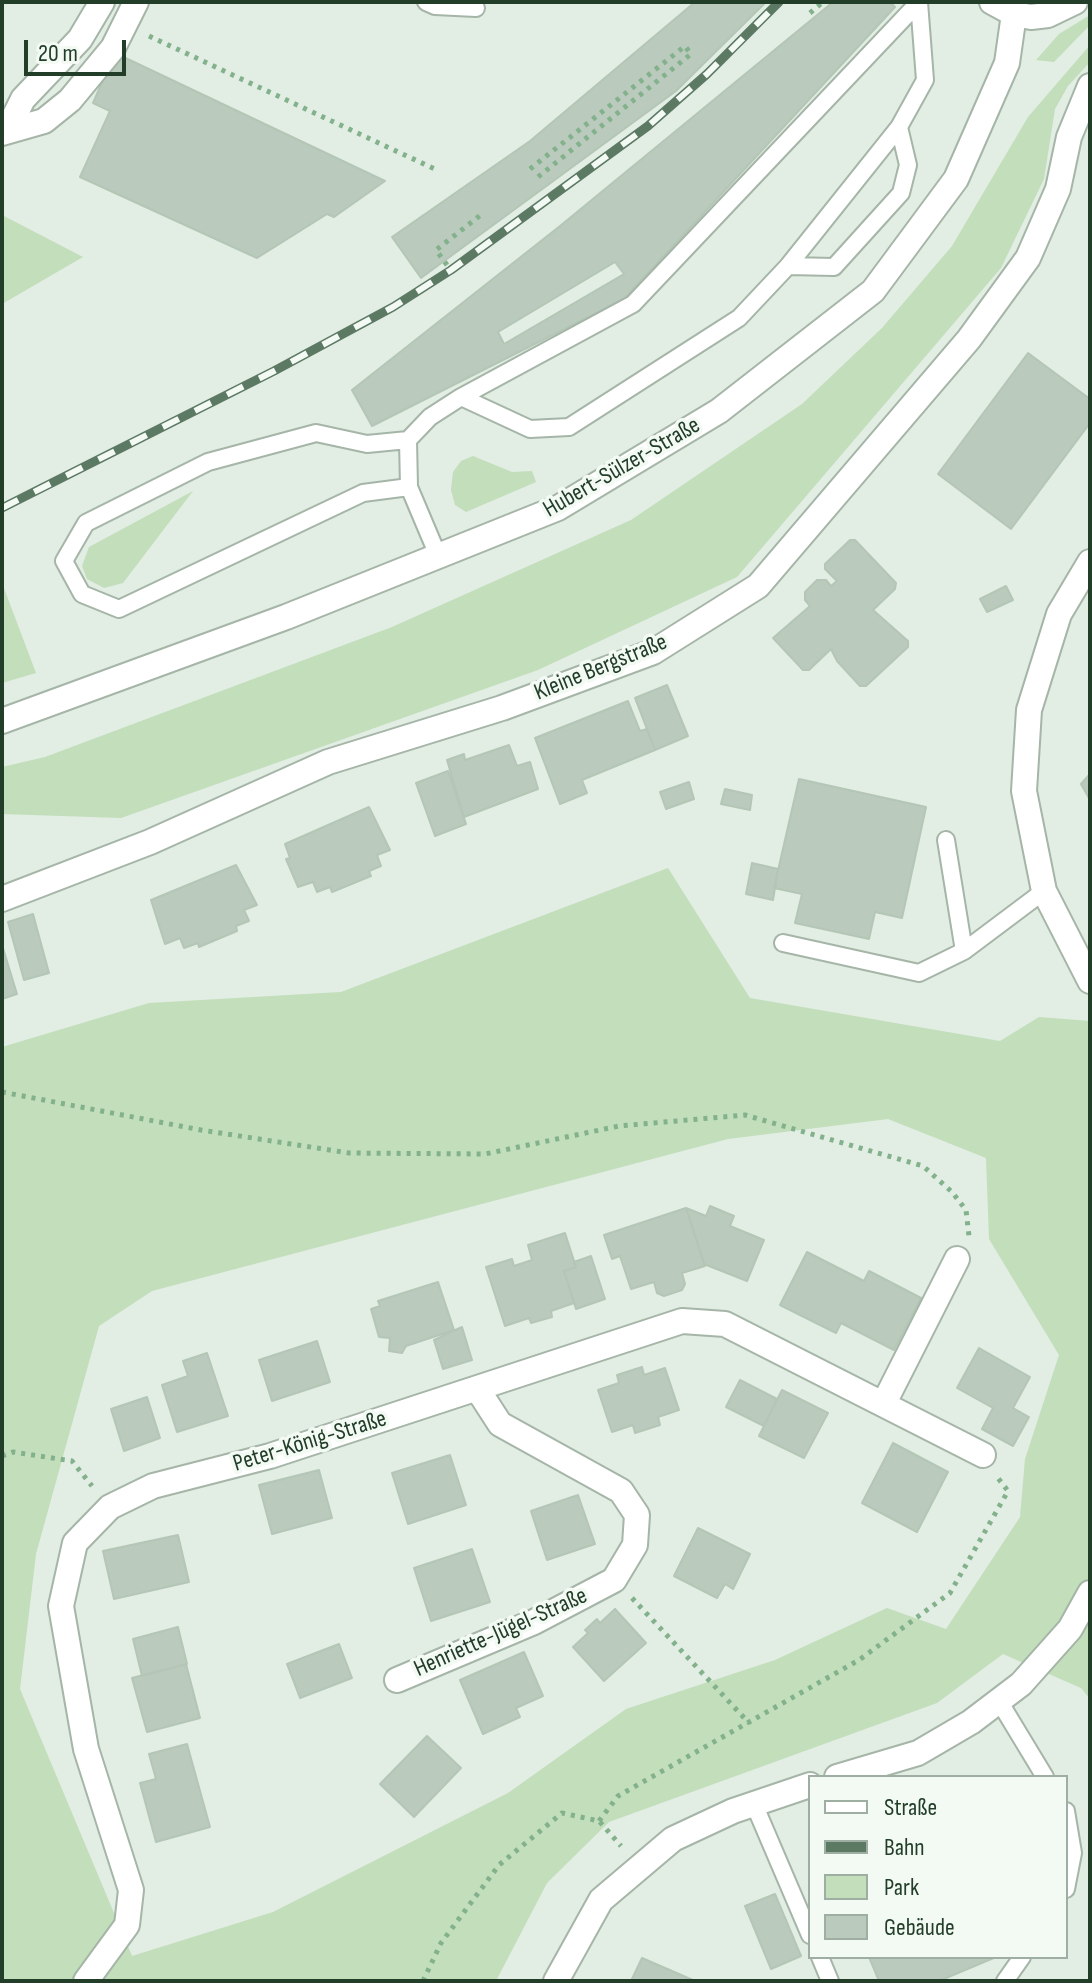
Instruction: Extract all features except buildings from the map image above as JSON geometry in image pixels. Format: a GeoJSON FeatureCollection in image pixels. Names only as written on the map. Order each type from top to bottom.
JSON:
{"type":"FeatureCollection","features":[{"type":"Feature","properties":{"kind":"street"},"geometry":{"type":"LineString","coordinates":[[5,131],[23,99],[80,39],[102,2]]}},
{"type":"Feature","properties":{"kind":"street"},"geometry":{"type":"LineString","coordinates":[[5,131],[44,121],[70,100],[96,72],[126,25],[136,2]]}},
{"type":"Feature","properties":{"kind":"street"},"geometry":{"type":"LineString","coordinates":[[992,2],[1014,14],[1048,15],[1075,2]]}},
{"type":"Feature","properties":{"kind":"street","name":"Hubert-Sülzer-Straße"},"geometry":{"type":"LineString","coordinates":[[2,721],[439,558],[558,508],[719,411],[873,291],[956,179],[1007,63],[1014,14]]}},
{"type":"Feature","properties":{"kind":"street","name":"Kleine Bergstraße"},"geometry":{"type":"LineString","coordinates":[[2,899],[150,842],[328,762],[502,708],[653,652],[758,586],[969,339],[1028,258],[1058,189],[1069,137],[1090,86]]}},
{"type":"Feature","properties":{"kind":"street"},"geometry":{"type":"LineString","coordinates":[[1090,562],[1059,614],[1029,710],[1024,791],[1044,891],[1090,981]]}},
{"type":"Feature","properties":{"kind":"street"},"geometry":{"type":"LineString","coordinates":[[884,1403],[957,1259]]}},
{"type":"Feature","properties":{"kind":"street","name":"Peter-König-Straße"},"geometry":{"type":"LineString","coordinates":[[86,1981],[127,1925],[131,1890],[86,1749],[61,1606],[75,1543],[110,1507],[153,1486],[270,1456],[478,1390],[606,1343],[682,1321],[725,1324],[983,1455]]}},
{"type":"Feature","properties":{"kind":"street","name":"Henriette-Jügel-Straße"},"geometry":{"type":"LineString","coordinates":[[397,1680],[534,1622],[614,1580],[635,1545],[637,1515],[621,1491],[500,1424],[478,1390]]}},
{"type":"Feature","properties":{"kind":"street"},"geometry":{"type":"LineString","coordinates":[[844,1775],[918,1753],[971,1722],[1021,1684],[1070,1629],[1090,1593]]}},
{"type":"Feature","properties":{"kind":"street"},"geometry":{"type":"LineString","coordinates":[[556,1981],[601,1900],[673,1839],[754,1804],[808,1786]]}},
{"type":"Feature","properties":{"kind":"lane"},"geometry":{"type":"LineString","coordinates":[[426,2],[435,6],[476,8]]}},
{"type":"Feature","properties":{"kind":"lane"},"geometry":{"type":"LineString","coordinates":[[461,397],[530,429],[569,427],[739,318],[788,266],[899,127],[925,80],[919,2]]}},
{"type":"Feature","properties":{"kind":"lane"},"geometry":{"type":"LineString","coordinates":[[409,487],[363,493],[119,609],[82,594],[64,561],[86,523],[208,462],[316,433],[367,444],[408,440],[430,417],[461,397],[633,304],[919,2]]}},
{"type":"Feature","properties":{"kind":"lane"},"geometry":{"type":"LineString","coordinates":[[788,266],[834,267],[901,193],[908,165],[899,127]]}},
{"type":"Feature","properties":{"kind":"lane"},"geometry":{"type":"LineString","coordinates":[[408,440],[409,487],[439,558]]}},
{"type":"Feature","properties":{"kind":"lane"},"geometry":{"type":"LineString","coordinates":[[946,840],[964,951]]}},
{"type":"Feature","properties":{"kind":"lane"},"geometry":{"type":"LineString","coordinates":[[783,943],[919,973],[964,951],[1044,891]]}},
{"type":"Feature","properties":{"kind":"lane"},"geometry":{"type":"LineString","coordinates":[[999,1701],[1044,1775]]}},
{"type":"Feature","properties":{"kind":"lane"},"geometry":{"type":"LineString","coordinates":[[754,1804],[808,1930]]}},
{"type":"Feature","properties":{"kind":"lane"},"geometry":{"type":"LineString","coordinates":[[1068,1823],[1073,1853],[1068,1879]]}},
{"type":"Feature","properties":{"kind":"lane"},"geometry":{"type":"LineString","coordinates":[[821,1959],[830,1981]]}},
{"type":"Feature","properties":{"kind":"lane"},"geometry":{"type":"LineString","coordinates":[[1005,1981],[1021,1959]]}},
{"type":"Feature","properties":{"kind":"path"},"geometry":{"type":"LineString","coordinates":[[810,13],[823,2]]}},
{"type":"Feature","properties":{"kind":"path"},"geometry":{"type":"LineString","coordinates":[[126,25],[439,171]]}},
{"type":"Feature","properties":{"kind":"path"},"geometry":{"type":"LineString","coordinates":[[530,169],[685,46],[691,54],[538,177]]}},
{"type":"Feature","properties":{"kind":"path"},"geometry":{"type":"LineString","coordinates":[[447,265],[436,250],[482,214]]}},
{"type":"Feature","properties":{"kind":"path"},"geometry":{"type":"LineString","coordinates":[[2,1092],[201,1130],[349,1153],[485,1154],[619,1126],[745,1115],[923,1166],[952,1192],[966,1210],[970,1233],[957,1259]]}},
{"type":"Feature","properties":{"kind":"path"},"geometry":{"type":"LineString","coordinates":[[2,1456],[13,1452],[72,1461],[110,1507]]}},
{"type":"Feature","properties":{"kind":"path"},"geometry":{"type":"LineString","coordinates":[[599,1821],[618,1796],[859,1660],[950,1593],[1008,1491],[983,1455]]}},
{"type":"Feature","properties":{"kind":"path"},"geometry":{"type":"LineString","coordinates":[[614,1580],[673,1639],[749,1723]]}},
{"type":"Feature","properties":{"kind":"path"},"geometry":{"type":"LineString","coordinates":[[423,1981],[441,1943],[499,1865],[562,1813],[599,1821],[640,1867]]}},
{"type":"Feature","properties":{"kind":"green space"},"geometry":{"type":"Polygon","coordinates":[[[1090,15],[1090,25],[1054,62],[1036,60],[1059,34],[1090,15]]]}},
{"type":"Feature","properties":{"kind":"green space"},"geometry":{"type":"Polygon","coordinates":[[[1090,45],[1090,62],[1068,86],[1055,109],[1044,179],[1001,268],[737,577],[538,670],[121,818],[2,814],[2,767],[45,757],[392,627],[631,520],[802,404],[882,328],[952,246],[1028,117],[1090,45]]]}},
{"type":"Feature","properties":{"kind":"green space"},"geometry":{"type":"Polygon","coordinates":[[[2,215],[83,257],[2,304],[2,215]]]}},
{"type":"Feature","properties":{"kind":"green space"},"geometry":{"type":"Polygon","coordinates":[[[473,456],[512,472],[532,471],[536,482],[466,512],[455,505],[451,490],[453,472],[461,461],[473,456]]]}},
{"type":"Feature","properties":{"kind":"green space"},"geometry":{"type":"Polygon","coordinates":[[[193,491],[123,583],[104,588],[87,579],[82,566],[89,547],[193,491]]]}},
{"type":"Feature","properties":{"kind":"green space"},"geometry":{"type":"Polygon","coordinates":[[[2,583],[36,673],[2,683],[2,583]]]}},
{"type":"Feature","properties":{"kind":"green space"},"geometry":{"type":"Polygon","coordinates":[[[668,868],[750,998],[1000,1041],[1039,1017],[1090,1021],[1090,1699],[1081,1688],[1003,1654],[937,1703],[609,1822],[547,1883],[496,1981],[2,1981],[2,1047],[149,1003],[341,992],[668,868]],[[888,1119],[728,1139],[152,1291],[99,1326],[36,1554],[20,1689],[132,1956],[273,1912],[508,1793],[626,1709],[775,1660],[887,1608],[946,1629],[1020,1517],[1025,1459],[1059,1355],[989,1239],[986,1158],[888,1119]]]}},
{"type":"Feature","properties":{"kind":"railway"},"geometry":{"type":"LineString","coordinates":[[2,508],[274,371],[393,307],[451,270],[648,126],[707,74],[779,2]]}}]}
